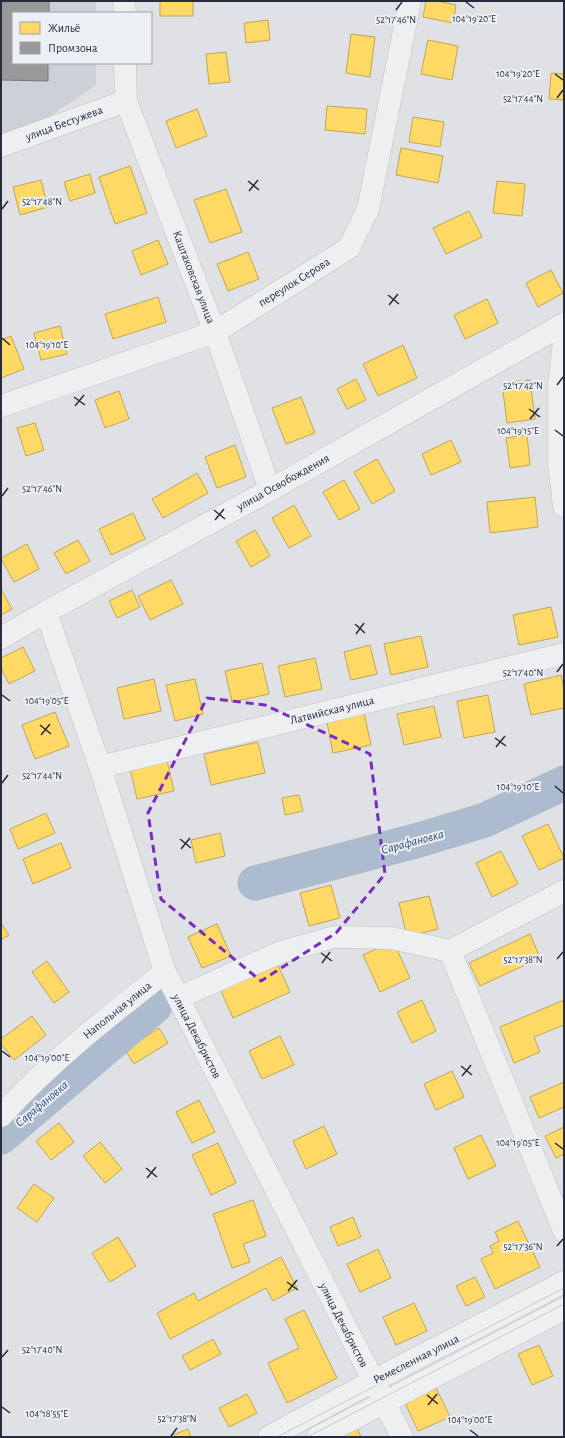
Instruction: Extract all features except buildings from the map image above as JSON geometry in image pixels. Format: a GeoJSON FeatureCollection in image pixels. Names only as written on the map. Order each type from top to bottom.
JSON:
{"type":"FeatureCollection","features":[{"type":"Feature","properties":{"kind":"street"},"geometry":{"type":"LineString","coordinates":[[124,1],[124,12]]}},
{"type":"Feature","properties":{"kind":"street","name":"переулок Серова"},"geometry":{"type":"LineString","coordinates":[[1,406],[215,332],[349,248],[368,209],[410,1]]}},
{"type":"Feature","properties":{"kind":"street","name":"Каштаковская улица"},"geometry":{"type":"LineString","coordinates":[[125,64],[126,101],[215,332],[270,490]]}},
{"type":"Feature","properties":{"kind":"street","name":"улица Бестужева"},"geometry":{"type":"LineString","coordinates":[[1,146],[126,101]]}},
{"type":"Feature","properties":{"kind":"street","name":"улица Освобождения"},"geometry":{"type":"LineString","coordinates":[[1,638],[270,490],[564,324]]}},
{"type":"Feature","properties":{"kind":"street"},"geometry":{"type":"LineString","coordinates":[[564,342],[559,384],[559,465],[564,506]]}},
{"type":"Feature","properties":{"kind":"street","name":"улица Декабристов"},"geometry":{"type":"LineString","coordinates":[[46,612],[100,767],[165,972],[402,1437]]}},
{"type":"Feature","properties":{"kind":"street","name":"Латвийская улица"},"geometry":{"type":"LineString","coordinates":[[100,767],[564,654]]}},
{"type":"Feature","properties":{"kind":"street"},"geometry":{"type":"LineString","coordinates":[[178,998],[281,952],[334,937],[391,938],[450,951],[564,891]]}},
{"type":"Feature","properties":{"kind":"street"},"geometry":{"type":"LineString","coordinates":[[450,951],[564,1231]]}},
{"type":"Feature","properties":{"kind":"street","name":"Напольная улица"},"geometry":{"type":"LineString","coordinates":[[1,1116],[47,1069],[95,1026],[165,972]]}},
{"type":"Feature","properties":{"kind":"street","name":"Ремесленная улица"},"geometry":{"type":"LineString","coordinates":[[269,1437],[373,1381],[564,1282]]}},
{"type":"Feature","properties":{"kind":"street","name":"Ремесленная улица"},"geometry":{"type":"LineString","coordinates":[[318,1437],[564,1309]]}},
{"type":"Feature","properties":{"kind":"highlighted area"},"geometry":{"type":"Polygon","coordinates":[[[207,698],[265,705],[370,754],[385,874],[336,933],[261,981],[161,899],[148,813],[207,698]]]}},
{"type":"Feature","properties":{"kind":"shaded area"},"geometry":{"type":"Polygon","coordinates":[[[1,1],[96,1],[96,12],[12,12],[12,64],[96,64],[96,85],[25,133],[1,136],[1,1]]]}},
{"type":"Feature","properties":{"kind":"waterway","name":"Сарафановка"},"geometry":{"type":"LineString","coordinates":[[255,883],[419,840],[485,820],[564,783]]}},
{"type":"Feature","properties":{"kind":"waterway","name":"Сарафановка"},"geometry":{"type":"LineString","coordinates":[[1,1137],[155,1006]]}},
{"type":"Feature","properties":{"kind":"tram line"},"geometry":{"type":"LineString","coordinates":[[277,1437],[564,1288]]}},
{"type":"Feature","properties":{"kind":"tram line"},"geometry":{"type":"LineString","coordinates":[[307,1437],[564,1304]]}}]}
